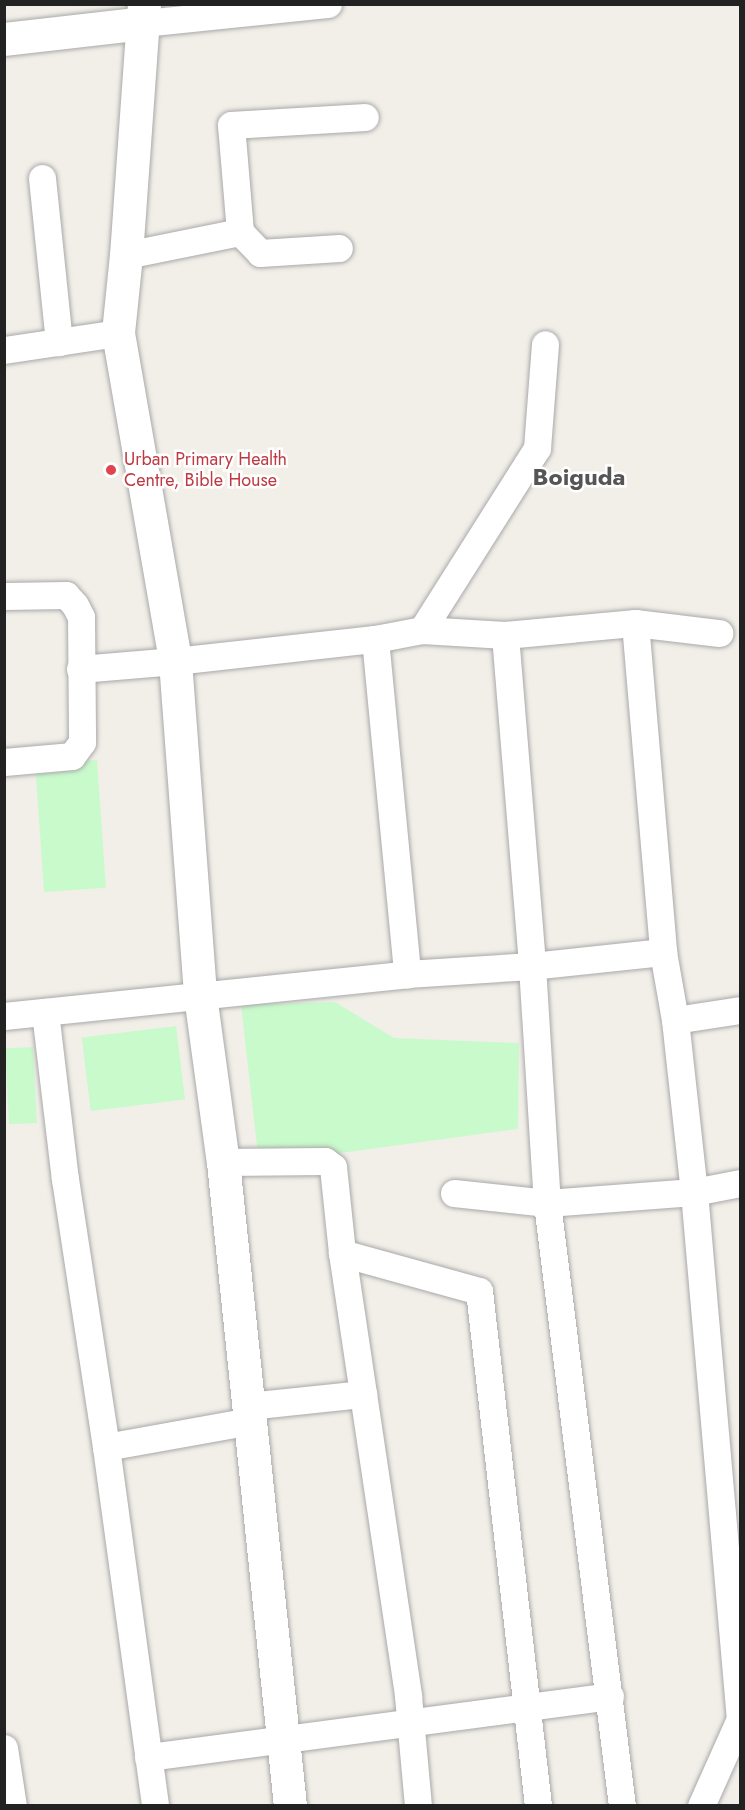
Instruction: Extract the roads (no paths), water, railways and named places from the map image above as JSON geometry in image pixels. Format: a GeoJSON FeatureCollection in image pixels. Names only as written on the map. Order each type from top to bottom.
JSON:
{"type":"FeatureCollection","features":[{"type":"Feature","properties":{"kind":"street"},"geometry":{"type":"LineString","coordinates":[[4,39],[144,14],[328,4]]}},
{"type":"Feature","properties":{"kind":"street"},"geometry":{"type":"LineString","coordinates":[[144,14],[118,333],[175,661],[201,995],[223,1162],[290,1806]]}},
{"type":"Feature","properties":{"kind":"street"},"geometry":{"type":"LineString","coordinates":[[339,248],[260,253],[240,232],[231,125],[365,117]]}},
{"type":"Feature","properties":{"kind":"street"},"geometry":{"type":"LineString","coordinates":[[42,178],[59,342]]}},
{"type":"Feature","properties":{"kind":"street"},"geometry":{"type":"LineString","coordinates":[[126,255],[240,232]]}},
{"type":"Feature","properties":{"kind":"street"},"geometry":{"type":"LineString","coordinates":[[4,350],[118,333]]}},
{"type":"Feature","properties":{"kind":"street"},"geometry":{"type":"LineString","coordinates":[[422,630],[537,448],[545,344]]}},
{"type":"Feature","properties":{"kind":"street"},"geometry":{"type":"LineString","coordinates":[[4,596],[66,595],[81,617],[82,742],[72,756],[4,762]]}},
{"type":"Feature","properties":{"kind":"street"},"geometry":{"type":"LineString","coordinates":[[80,669],[375,639],[422,630],[505,635],[635,623],[719,633]]}},
{"type":"Feature","properties":{"kind":"street"},"geometry":{"type":"LineString","coordinates":[[635,623],[663,952],[675,1020],[693,1192],[740,1719],[701,1806]]}},
{"type":"Feature","properties":{"kind":"street"},"geometry":{"type":"LineString","coordinates":[[505,635],[532,966],[547,1203],[622,1806]]}},
{"type":"Feature","properties":{"kind":"street"},"geometry":{"type":"LineString","coordinates":[[375,639],[407,974]]}},
{"type":"Feature","properties":{"kind":"street"},"geometry":{"type":"LineString","coordinates":[[4,1016],[407,974],[532,966],[663,952]]}},
{"type":"Feature","properties":{"kind":"street"},"geometry":{"type":"LineString","coordinates":[[675,1020],[741,1010]]}},
{"type":"Feature","properties":{"kind":"street"},"geometry":{"type":"LineString","coordinates":[[45,1012],[65,1179],[106,1447],[155,1806]]}},
{"type":"Feature","properties":{"kind":"street"},"geometry":{"type":"LineString","coordinates":[[223,1162],[326,1161],[333,1167],[342,1253],[390,1564],[411,1722],[418,1806]]}},
{"type":"Feature","properties":{"kind":"street"},"geometry":{"type":"LineString","coordinates":[[454,1193],[547,1203],[693,1192],[741,1183]]}},
{"type":"Feature","properties":{"kind":"street"},"geometry":{"type":"LineString","coordinates":[[342,1253],[478,1291],[538,1806]]}},
{"type":"Feature","properties":{"kind":"street"},"geometry":{"type":"LineString","coordinates":[[106,1447],[249,1413],[363,1394]]}},
{"type":"Feature","properties":{"kind":"street"},"geometry":{"type":"LineString","coordinates":[[148,1757],[610,1696]]}},
{"type":"Feature","properties":{"kind":"street"},"geometry":{"type":"LineString","coordinates":[[4,1748],[13,1806]]}},
{"type":"Feature","properties":{"kind":"place","name":"Urban Primary Health Centre, Bible House"},"geometry":{"type":"Point","coordinates":[111,470]}},
{"type":"Feature","properties":{"kind":"district","name":"Boiguda"},"geometry":{"type":"Point","coordinates":[579,477]}}]}
